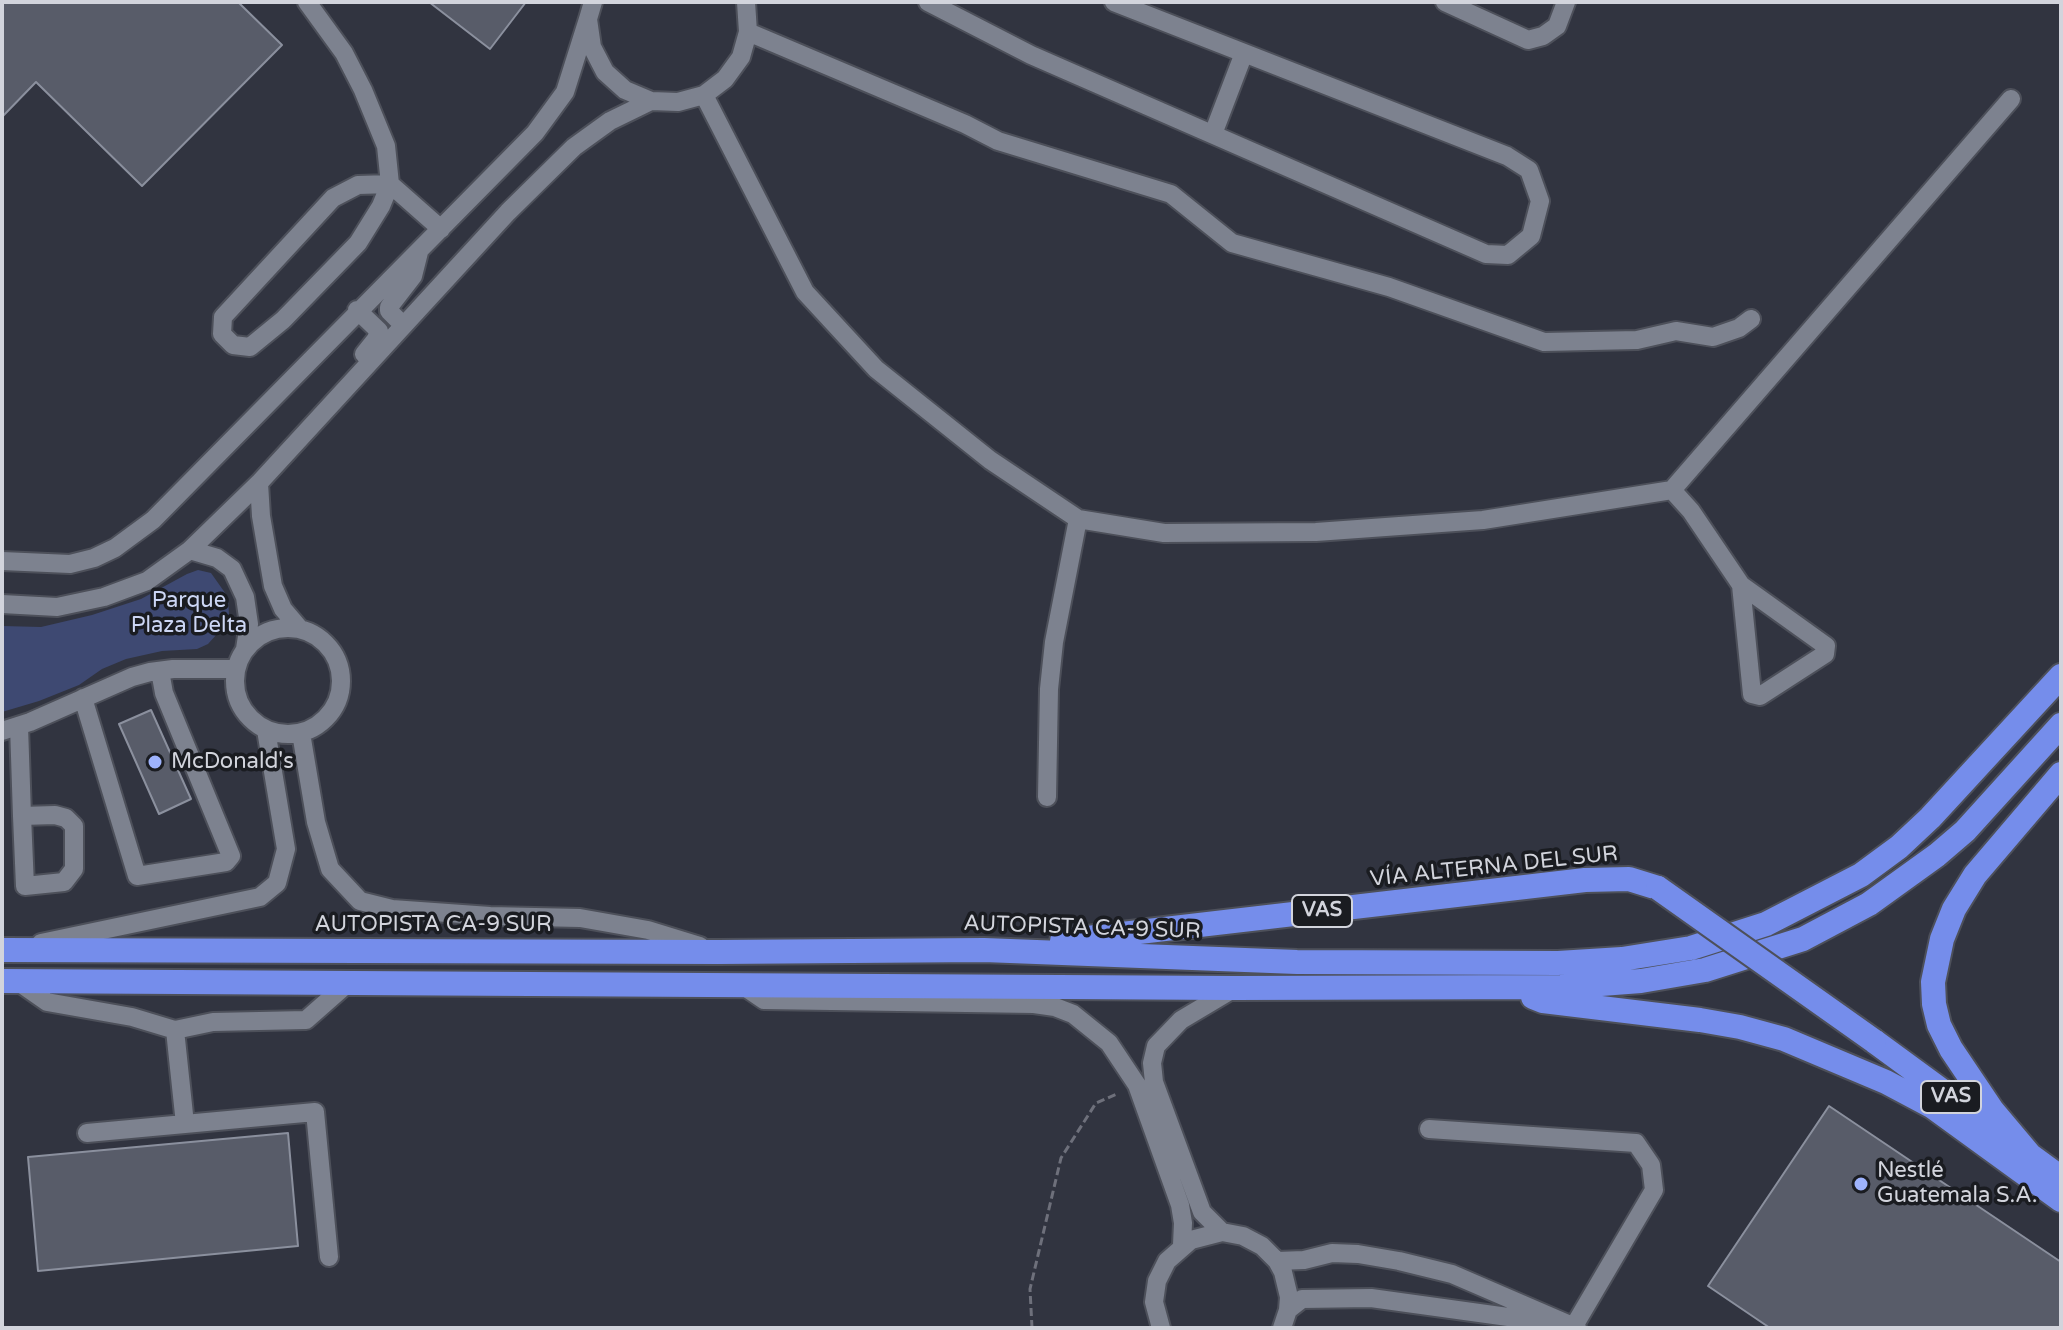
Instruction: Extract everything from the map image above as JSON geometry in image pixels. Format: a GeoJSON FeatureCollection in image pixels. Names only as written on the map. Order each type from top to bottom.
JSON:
{"type":"FeatureCollection","features":[{"type":"Feature","properties":{"kind":"highway","name":"AUTOPISTA CA-9 SUR"},"geometry":{"type":"LineString","coordinates":[[5,950],[984,950],[1297,962],[1479,964],[1609,960],[1691,948],[1766,924],[1861,875],[1899,847],[1930,818],[2061,676]]}},
{"type":"Feature","properties":{"kind":"highway"},"geometry":{"type":"LineString","coordinates":[[10,981],[1235,988],[1561,987],[1641,981],[1705,970],[1803,939],[1869,904],[1965,831],[2061,725]]}},
{"type":"Feature","properties":{"kind":"highway"},"geometry":{"type":"LineString","coordinates":[[2015,778],[2061,742]]}},
{"type":"Feature","properties":{"kind":"highway"},"geometry":{"type":"LineString","coordinates":[[2029,1154],[1992,1110],[1951,1049],[1939,1025],[1933,982],[1942,939],[1954,909],[1975,875],[2061,774]]}},
{"type":"Feature","properties":{"kind":"highway","name":"VÍA ALTERNA DEL SUR"},"geometry":{"type":"LineString","coordinates":[[984,950],[1585,880],[1629,879],[1658,888],[2061,1178]]}},
{"type":"Feature","properties":{"kind":"highway","name":"VAS"},"geometry":{"type":"LineString","coordinates":[[1504,987],[1543,1001],[1713,1022],[1797,1044],[1886,1082],[1933,1107],[2061,1200]]}},
{"type":"Feature","properties":{"kind":"street"},"geometry":{"type":"LineString","coordinates":[[307,2],[344,53],[363,90],[386,146],[390,184],[381,206],[358,243],[283,320],[250,347],[233,345],[222,334],[223,317],[333,198],[358,185],[390,184],[441,229]]}},
{"type":"Feature","properties":{"kind":"street"},"geometry":{"type":"LineString","coordinates":[[928,2],[1031,55],[1486,254],[1508,255],[1531,236],[1540,201],[1529,170],[1507,156],[1114,2]]}},
{"type":"Feature","properties":{"kind":"street"},"geometry":{"type":"LineString","coordinates":[[1445,2],[1528,40],[1543,36],[1557,26],[1566,2]]}},
{"type":"Feature","properties":{"kind":"street"},"geometry":{"type":"LineString","coordinates":[[591,10],[592,47],[605,72],[625,90],[651,101],[678,102],[704,95],[725,79],[741,57],[748,32],[747,3]]}},
{"type":"Feature","properties":{"kind":"street"},"geometry":{"type":"LineString","coordinates":[[2,561],[70,564],[94,558],[153,520],[535,133],[565,92],[591,10]]}},
{"type":"Feature","properties":{"kind":"street"},"geometry":{"type":"LineString","coordinates":[[748,32],[998,141],[1171,194],[1232,243],[1389,287],[1544,342],[1637,340],[1676,331],[1713,337],[1739,328],[1751,319]]}},
{"type":"Feature","properties":{"kind":"street"},"geometry":{"type":"LineString","coordinates":[[1213,134],[1244,53]]}},
{"type":"Feature","properties":{"kind":"street"},"geometry":{"type":"LineString","coordinates":[[704,95],[805,292],[876,369],[990,460],[1078,519],[1164,533],[1316,532],[1483,520],[1672,490],[2011,99]]}},
{"type":"Feature","properties":{"kind":"street"},"geometry":{"type":"LineString","coordinates":[[2,604],[57,607],[104,597],[147,581],[190,550],[259,483],[508,212],[574,147],[610,121],[651,101]]}},
{"type":"Feature","properties":{"kind":"street"},"geometry":{"type":"LineString","coordinates":[[403,325],[389,311],[389,307],[413,276],[419,252]]}},
{"type":"Feature","properties":{"kind":"street"},"geometry":{"type":"LineString","coordinates":[[335,400],[379,331],[357,310]]}},
{"type":"Feature","properties":{"kind":"street"},"geometry":{"type":"LineString","coordinates":[[259,483],[261,516],[273,586],[283,609],[300,629]]}},
{"type":"Feature","properties":{"kind":"street"},"geometry":{"type":"LineString","coordinates":[[1672,490],[1691,511],[1741,585],[1826,646],[1825,654],[1760,696],[1752,694],[1741,585]]}},
{"type":"Feature","properties":{"kind":"street"},"geometry":{"type":"LineString","coordinates":[[1047,797],[1049,689],[1054,642],[1078,519]]}},
{"type":"Feature","properties":{"kind":"street"},"geometry":{"type":"LineString","coordinates":[[190,550],[217,558],[232,569],[245,597],[249,624],[245,649],[236,669],[235,688],[239,705],[250,720],[266,730],[283,735],[301,733],[320,725],[334,710],[341,690],[341,670],[333,651],[318,637],[300,629],[284,628],[256,638],[245,649]]}},
{"type":"Feature","properties":{"kind":"street"},"geometry":{"type":"LineString","coordinates":[[22,816],[11,728],[132,677],[160,671],[236,669]]}},
{"type":"Feature","properties":{"kind":"street"},"geometry":{"type":"LineString","coordinates":[[83,698],[137,876],[226,862],[231,856],[164,693],[160,671]]}},
{"type":"Feature","properties":{"kind":"street"},"geometry":{"type":"LineString","coordinates":[[5,950],[260,897],[277,883],[286,849],[266,730]]}},
{"type":"Feature","properties":{"kind":"street"},"geometry":{"type":"LineString","coordinates":[[301,733],[316,822],[330,869],[360,901],[392,909],[580,918],[648,930],[718,952]]}},
{"type":"Feature","properties":{"kind":"street"},"geometry":{"type":"LineString","coordinates":[[10,981],[47,1002],[132,1017],[175,1030],[213,1022],[306,1020],[348,983]]}},
{"type":"Feature","properties":{"kind":"street"},"geometry":{"type":"LineString","coordinates":[[742,985],[764,1000],[1034,1004],[1073,1014],[1109,1043],[1137,1085],[1180,1205],[1182,1245]]}},
{"type":"Feature","properties":{"kind":"street"},"geometry":{"type":"LineString","coordinates":[[1222,1232],[1202,1212],[1154,1082],[1152,1063],[1156,1046],[1181,1020],[1235,988]]}},
{"type":"Feature","properties":{"kind":"street"},"geometry":{"type":"LineString","coordinates":[[175,1030],[185,1124]]}},
{"type":"Feature","properties":{"kind":"street"},"geometry":{"type":"LineString","coordinates":[[87,1133],[315,1112],[329,1257]]}},
{"type":"Feature","properties":{"kind":"street"},"geometry":{"type":"LineString","coordinates":[[1429,1129],[1636,1143],[1651,1165],[1654,1190],[1576,1327]]}},
{"type":"Feature","properties":{"kind":"street"},"geometry":{"type":"LineString","coordinates":[[1161,1328],[1154,1302],[1157,1281],[1167,1261],[1182,1245],[1201,1236],[1222,1232],[1243,1236],[1262,1246],[1277,1261],[1287,1285],[1285,1319]]}},
{"type":"Feature","properties":{"kind":"street"},"geometry":{"type":"LineString","coordinates":[[1277,1261],[1304,1260],[1332,1253],[1399,1261],[1452,1274],[1576,1327]]}},
{"type":"Feature","properties":{"kind":"street"},"geometry":{"type":"LineString","coordinates":[[1285,1319],[1302,1299],[1371,1298],[1576,1327]]}},
{"type":"Feature","properties":{"kind":"path"},"geometry":{"type":"LineString","coordinates":[[1032,1328],[1030,1289],[1061,1158],[1096,1103],[1137,1085]]}},
{"type":"Feature","properties":{"kind":"green space","name":"Parque Plaza Delta"},"geometry":{"type":"Polygon","coordinates":[[[198,570],[211,573],[228,597],[226,624],[208,644],[197,649],[162,651],[126,659],[102,669],[79,685],[2,712],[2,626],[41,627],[92,615],[141,599],[198,570]]]}},
{"type":"Feature","properties":{"kind":"building"},"geometry":{"type":"Polygon","coordinates":[[[2,2],[238,2],[282,45],[142,186],[36,82],[2,117],[2,2]]]}},
{"type":"Feature","properties":{"kind":"building"},"geometry":{"type":"Polygon","coordinates":[[[429,2],[526,2],[490,49],[429,2]]]}},
{"type":"Feature","properties":{"kind":"building","name":"McDonald's"},"geometry":{"type":"Polygon","coordinates":[[[151,710],[191,799],[159,814],[119,724],[151,710]]]}},
{"type":"Feature","properties":{"kind":"building","name":"Nestlé Guatemala S.A."},"geometry":{"type":"Polygon","coordinates":[[[1829,1106],[2061,1262],[2061,1328],[1770,1328],[1708,1286],[1829,1106]]]}},
{"type":"Feature","properties":{"kind":"building"},"geometry":{"type":"Polygon","coordinates":[[[288,1133],[298,1246],[38,1271],[28,1157],[288,1133]]]}},
{"type":"Feature","properties":{"kind":"place","name":"McDonald's"},"geometry":{"type":"Point","coordinates":[155,762]}},
{"type":"Feature","properties":{"kind":"place","name":"Nestlé Guatemala S.A."},"geometry":{"type":"Point","coordinates":[1861,1184]}}]}
